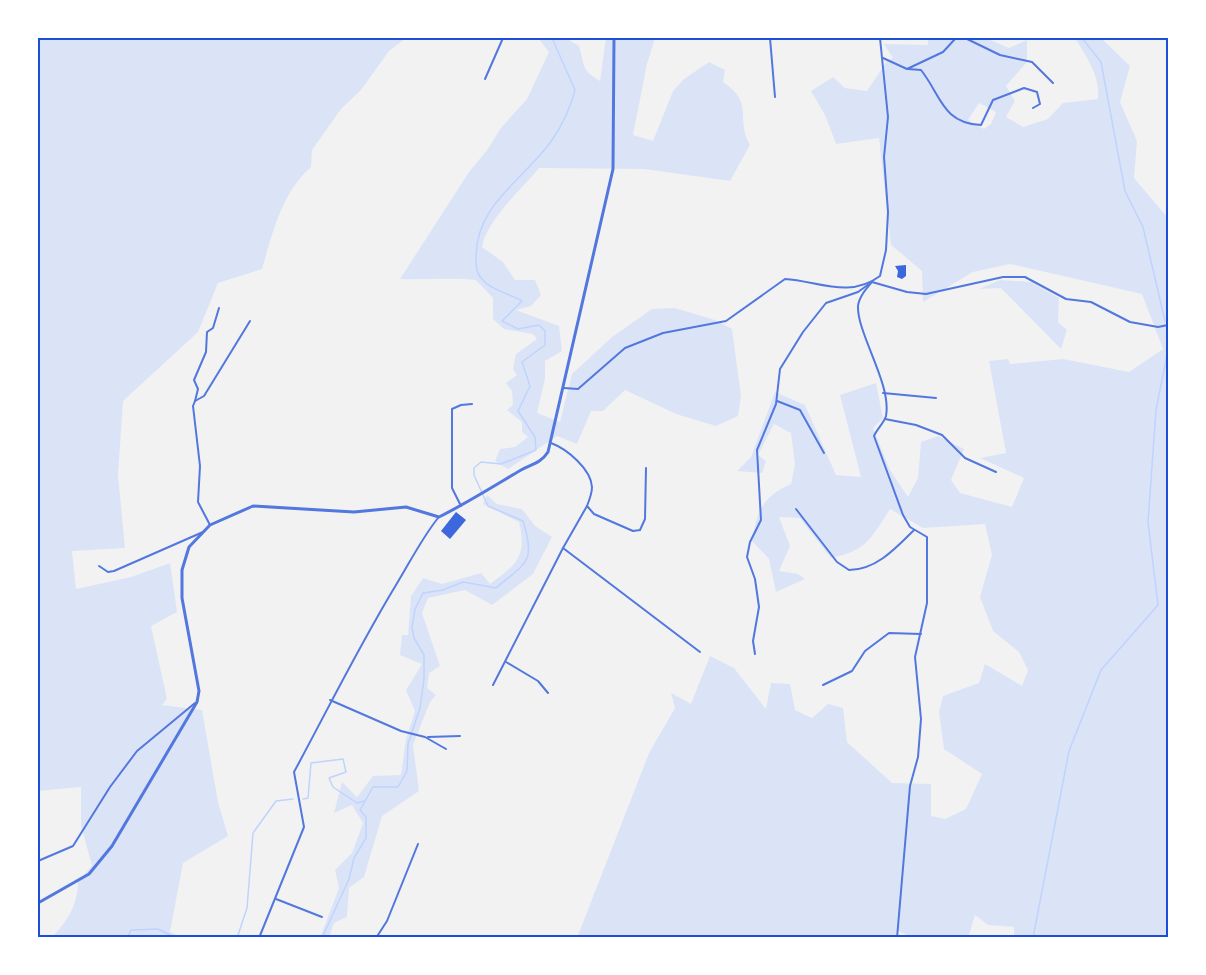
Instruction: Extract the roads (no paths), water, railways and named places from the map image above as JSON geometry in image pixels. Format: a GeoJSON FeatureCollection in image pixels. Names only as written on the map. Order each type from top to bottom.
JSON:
{"type":"FeatureCollection","features":[{"type":"Feature","properties":{"kind":"street"},"geometry":{"type":"LineString","coordinates":[[484,79],[503,38]]}},
{"type":"Feature","properties":{"kind":"street"},"geometry":{"type":"LineString","coordinates":[[259,938],[304,826],[294,771],[314,739],[330,700],[379,614],[439,517],[475,500],[524,468],[535,465],[544,458],[551,443],[614,169],[614,38]]}},
{"type":"Feature","properties":{"kind":"street"},"geometry":{"type":"LineString","coordinates":[[771,38],[775,98]]}},
{"type":"Feature","properties":{"kind":"street"},"geometry":{"type":"LineString","coordinates":[[880,38],[888,117],[884,157],[888,221],[883,270],[862,294],[858,305],[883,393],[885,419],[874,436],[903,514],[914,530],[925,534],[928,547],[929,580],[915,657],[921,719],[918,757],[910,786],[897,938]]}},
{"type":"Feature","properties":{"kind":"street"},"geometry":{"type":"LineString","coordinates":[[907,69],[943,52],[951,39],[965,38],[1000,55],[1032,62],[1053,83]]}},
{"type":"Feature","properties":{"kind":"street"},"geometry":{"type":"LineString","coordinates":[[883,58],[907,69],[921,70],[933,85],[943,108],[967,124],[981,125],[993,100],[1024,88],[1037,92],[1040,104],[1033,108]]}},
{"type":"Feature","properties":{"kind":"street"},"geometry":{"type":"LineString","coordinates":[[564,388],[578,389],[625,348],[663,333],[726,321],[785,279],[832,288],[858,286],[872,282],[907,292],[926,294],[1003,277],[1025,277],[1066,299],[1091,302],[1130,322],[1158,327],[1168,324]]}},
{"type":"Feature","properties":{"kind":"street"},"geometry":{"type":"LineString","coordinates":[[755,654],[753,641],[759,607],[755,579],[747,557],[750,542],[761,520],[757,450],[777,401],[777,384],[783,364],[823,307],[831,300],[858,292],[872,282]]}},
{"type":"Feature","properties":{"kind":"street"},"geometry":{"type":"LineString","coordinates":[[210,525],[198,502],[200,466],[193,406],[198,389],[194,380],[206,352],[207,332],[213,328],[219,308]]}},
{"type":"Feature","properties":{"kind":"street"},"geometry":{"type":"LineString","coordinates":[[195,401],[204,396],[250,321]]}},
{"type":"Feature","properties":{"kind":"street"},"geometry":{"type":"LineString","coordinates":[[883,393],[936,398]]}},
{"type":"Feature","properties":{"kind":"street"},"geometry":{"type":"LineString","coordinates":[[777,401],[800,410],[824,453]]}},
{"type":"Feature","properties":{"kind":"street"},"geometry":{"type":"LineString","coordinates":[[461,506],[452,488],[452,409],[472,404]]}},
{"type":"Feature","properties":{"kind":"street"},"geometry":{"type":"LineString","coordinates":[[885,419],[916,425],[942,435],[965,458],[996,472]]}},
{"type":"Feature","properties":{"kind":"street"},"geometry":{"type":"LineString","coordinates":[[493,685],[587,506],[592,487],[590,480],[574,457],[551,443]]}},
{"type":"Feature","properties":{"kind":"street"},"geometry":{"type":"LineString","coordinates":[[587,506],[594,514],[619,526],[633,531],[640,530],[645,519],[646,468]]}},
{"type":"Feature","properties":{"kind":"street"},"geometry":{"type":"LineString","coordinates":[[38,903],[89,874],[112,846],[197,702],[199,691],[189,647],[181,578],[184,558],[210,525],[253,506],[354,512],[406,507],[439,517]]}},
{"type":"Feature","properties":{"kind":"street"},"geometry":{"type":"LineString","coordinates":[[796,509],[841,566],[849,570],[868,567],[882,560],[914,530]]}},
{"type":"Feature","properties":{"kind":"street"},"geometry":{"type":"LineString","coordinates":[[99,566],[108,572],[114,571],[203,532]]}},
{"type":"Feature","properties":{"kind":"street"},"geometry":{"type":"LineString","coordinates":[[563,548],[700,651]]}},
{"type":"Feature","properties":{"kind":"street"},"geometry":{"type":"LineString","coordinates":[[823,685],[852,670],[866,651],[889,633],[921,634]]}},
{"type":"Feature","properties":{"kind":"street"},"geometry":{"type":"LineString","coordinates":[[506,662],[538,681],[548,693]]}},
{"type":"Feature","properties":{"kind":"street"},"geometry":{"type":"LineString","coordinates":[[330,700],[407,732],[425,737],[446,749]]}},
{"type":"Feature","properties":{"kind":"street"},"geometry":{"type":"LineString","coordinates":[[38,861],[73,846],[110,787],[137,751],[197,702]]}},
{"type":"Feature","properties":{"kind":"street"},"geometry":{"type":"LineString","coordinates":[[425,737],[460,736]]}},
{"type":"Feature","properties":{"kind":"street"},"geometry":{"type":"LineString","coordinates":[[376,938],[395,903],[418,844]]}},
{"type":"Feature","properties":{"kind":"street"},"geometry":{"type":"LineString","coordinates":[[276,899],[322,917]]}},
{"type":"Feature","properties":{"kind":"waterway"},"geometry":{"type":"LineString","coordinates":[[322,938],[349,879],[354,858],[366,838],[366,817],[360,810],[373,787],[398,787],[407,771],[408,744],[420,708],[424,679],[424,655],[414,638],[412,627],[415,609],[423,593],[443,590],[463,582],[496,588],[522,566],[528,553],[529,545],[523,521],[488,506],[474,475],[474,468],[481,462],[501,464],[536,450],[535,437],[518,411],[530,386],[522,362],[545,345],[545,331],[539,325],[518,329],[502,321],[522,301],[486,283],[477,272],[476,257],[478,238],[493,207],[552,140],[571,104],[575,90],[552,38]]}},
{"type":"Feature","properties":{"kind":"waterway"},"geometry":{"type":"LineString","coordinates":[[1082,38],[1101,62],[1125,191],[1143,227],[1165,321]]}},
{"type":"Feature","properties":{"kind":"waterway"},"geometry":{"type":"LineString","coordinates":[[1033,938],[1069,751],[1101,670],[1158,605],[1148,522],[1156,410],[1167,355],[1167,331]]}},
{"type":"Feature","properties":{"kind":"waterway"},"geometry":{"type":"LineString","coordinates":[[303,799],[308,798],[311,763],[343,759],[346,772],[329,778],[333,787],[357,803],[364,801]]}},
{"type":"Feature","properties":{"kind":"waterway"},"geometry":{"type":"LineString","coordinates":[[237,938],[247,908],[253,833],[276,801],[293,799]]}},
{"type":"Feature","properties":{"kind":"waterway"},"geometry":{"type":"LineString","coordinates":[[127,938],[131,930],[158,929],[176,938]]}}]}
